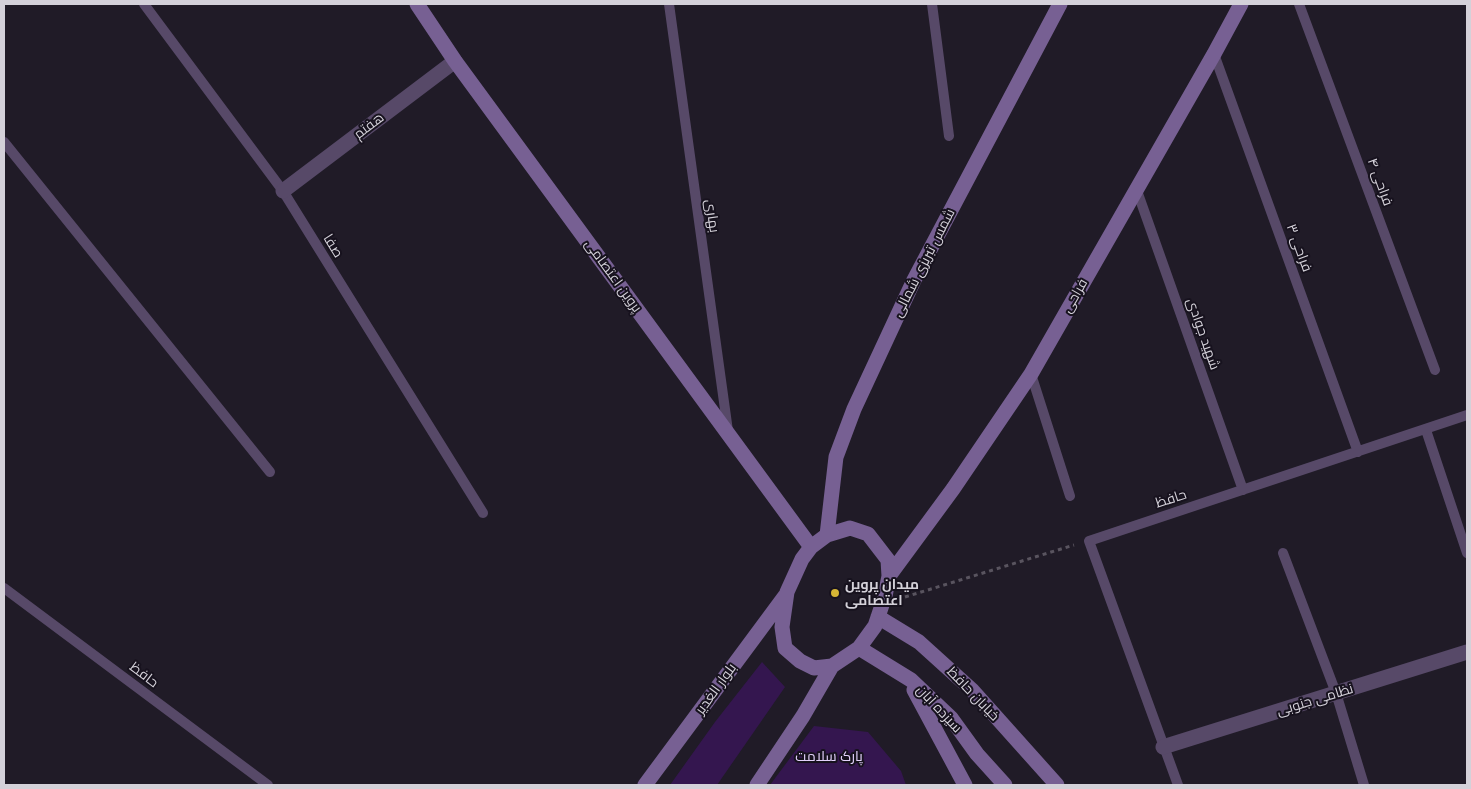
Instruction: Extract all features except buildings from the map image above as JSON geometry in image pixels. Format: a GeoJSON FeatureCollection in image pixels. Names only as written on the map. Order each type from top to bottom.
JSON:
{"type":"FeatureCollection","features":[{"type":"Feature","properties":{"kind":"street","name":"پروین اعتصامی"},"geometry":{"type":"LineString","coordinates":[[417,4],[455,61],[811,547]]}},
{"type":"Feature","properties":{"kind":"street","name":"شمس تبریزی شمالی"},"geometry":{"type":"LineString","coordinates":[[827,535],[836,457],[854,409],[914,280],[1060,4]]}},
{"type":"Feature","properties":{"kind":"street","name":"فراحی"},"geometry":{"type":"LineString","coordinates":[[888,576],[952,489],[1031,374],[1241,4]]}},
{"type":"Feature","properties":{"kind":"street","name":"هفتم"},"geometry":{"type":"LineString","coordinates":[[283,191],[455,61]]}},
{"type":"Feature","properties":{"kind":"street"},"geometry":{"type":"LineString","coordinates":[[757,785],[803,716],[832,666],[859,648],[875,626],[888,576],[888,560],[868,534],[850,528],[827,535],[811,547],[802,559],[788,592],[782,627],[785,648],[800,662],[814,668],[832,666]]}},
{"type":"Feature","properties":{"kind":"street","name":"بلوار الغدیر"},"geometry":{"type":"LineString","coordinates":[[645,785],[788,592]]}},
{"type":"Feature","properties":{"kind":"street","name":"خیابان حافظ"},"geometry":{"type":"LineString","coordinates":[[880,610],[972,690],[1057,785]]}},
{"type":"Feature","properties":{"kind":"street","name":"سیزده آبان"},"geometry":{"type":"LineString","coordinates":[[859,648],[906,676],[951,718],[977,754],[1005,785]]}},
{"type":"Feature","properties":{"kind":"street","name":"نظامی جنوبی"},"geometry":{"type":"LineString","coordinates":[[1163,748],[1467,652]]}},
{"type":"Feature","properties":{"kind":"street"},"geometry":{"type":"LineString","coordinates":[[906,676],[965,785]]}},
{"type":"Feature","properties":{"kind":"lane","name":"صفا"},"geometry":{"type":"LineString","coordinates":[[144,4],[283,191],[483,513]]}},
{"type":"Feature","properties":{"kind":"lane","name":"بهاری"},"geometry":{"type":"LineString","coordinates":[[669,4],[728,432]]}},
{"type":"Feature","properties":{"kind":"lane"},"geometry":{"type":"LineString","coordinates":[[932,4],[949,136]]}},
{"type":"Feature","properties":{"kind":"lane","name":"فراحی ۴"},"geometry":{"type":"LineString","coordinates":[[1299,4],[1435,370]]}},
{"type":"Feature","properties":{"kind":"lane","name":"فراحی ۳"},"geometry":{"type":"LineString","coordinates":[[1214,54],[1358,452]]}},
{"type":"Feature","properties":{"kind":"lane"},"geometry":{"type":"LineString","coordinates":[[4,142],[270,472]]}},
{"type":"Feature","properties":{"kind":"lane","name":"شهید جوادی"},"geometry":{"type":"LineString","coordinates":[[1136,188],[1243,490]]}},
{"type":"Feature","properties":{"kind":"lane"},"geometry":{"type":"LineString","coordinates":[[1031,374],[1070,496]]}},
{"type":"Feature","properties":{"kind":"lane","name":"حافظ"},"geometry":{"type":"LineString","coordinates":[[1089,541],[1467,415]]}},
{"type":"Feature","properties":{"kind":"lane"},"geometry":{"type":"LineString","coordinates":[[1426,430],[1467,553]]}},
{"type":"Feature","properties":{"kind":"lane"},"geometry":{"type":"LineString","coordinates":[[1089,541],[1178,785]]}},
{"type":"Feature","properties":{"kind":"lane"},"geometry":{"type":"LineString","coordinates":[[1283,553],[1336,694],[1364,785]]}},
{"type":"Feature","properties":{"kind":"lane","name":"حافظ"},"geometry":{"type":"LineString","coordinates":[[4,588],[268,785]]}},
{"type":"Feature","properties":{"kind":"path"},"geometry":{"type":"LineString","coordinates":[[880,610],[1089,541]]}},
{"type":"Feature","properties":{"kind":"green space"},"geometry":{"type":"Polygon","coordinates":[[[762,662],[785,687],[717,785],[670,785],[715,722],[762,662]]]}},
{"type":"Feature","properties":{"kind":"green space","name":"پارک سلامت"},"geometry":{"type":"Polygon","coordinates":[[[814,726],[868,732],[901,771],[906,785],[770,785],[814,726]]]}},
{"type":"Feature","properties":{"kind":"place","name":"میدان پروین اعتصامی"},"geometry":{"type":"Point","coordinates":[835,593]}}]}
